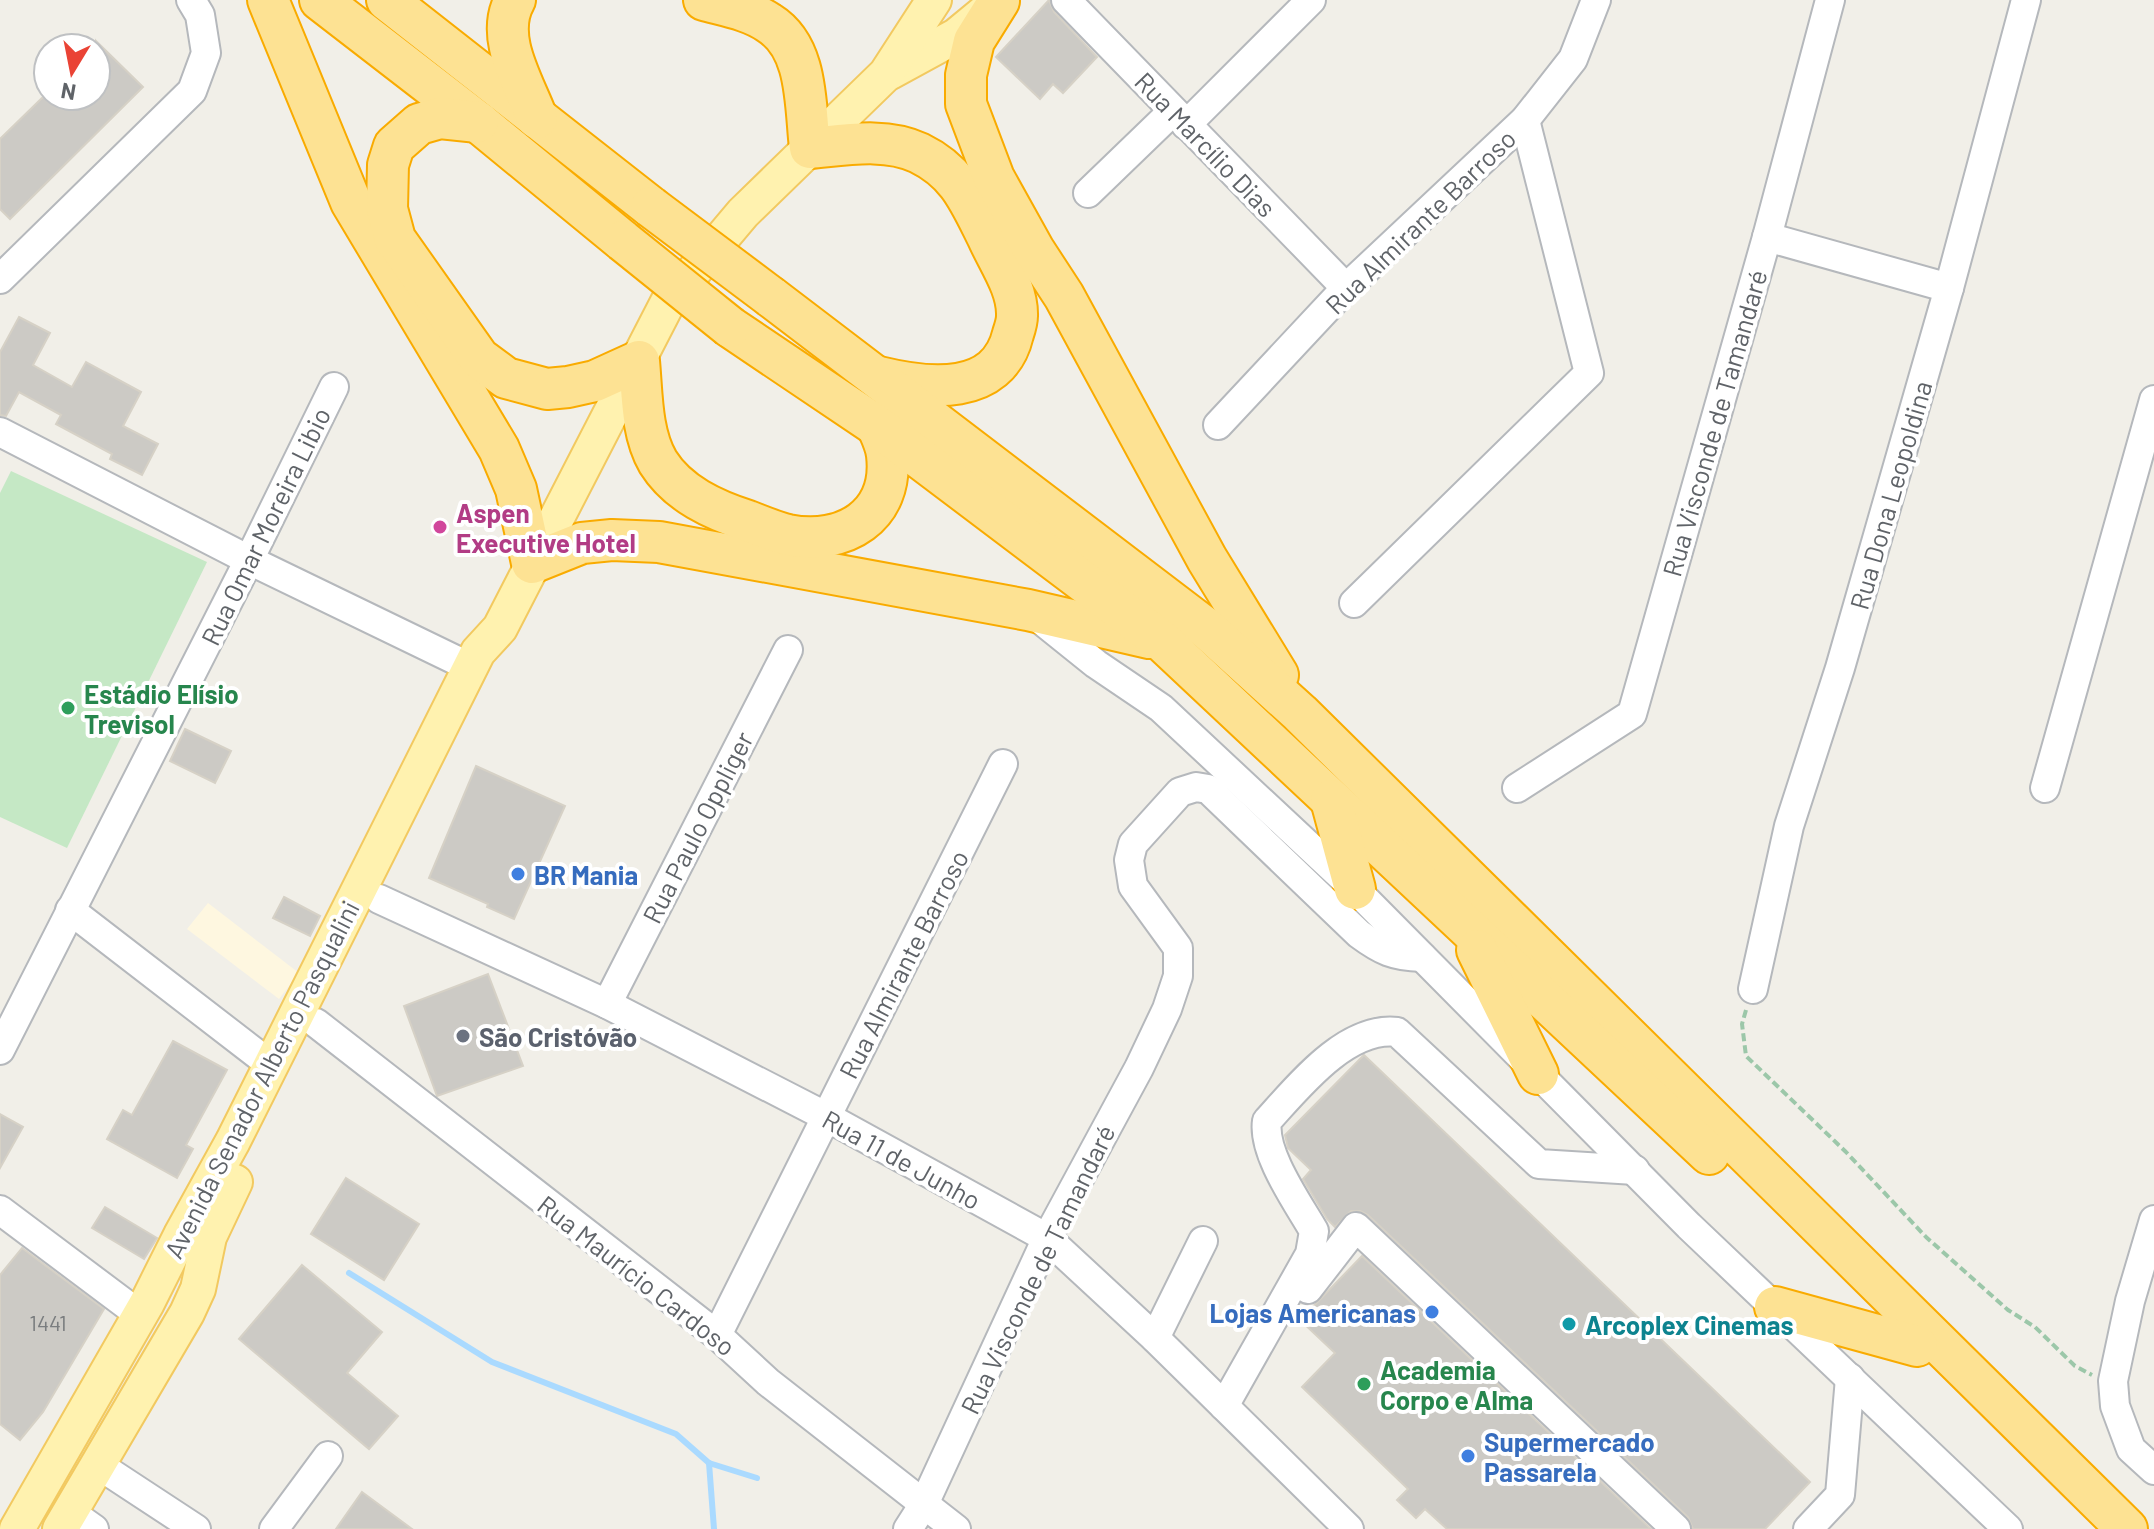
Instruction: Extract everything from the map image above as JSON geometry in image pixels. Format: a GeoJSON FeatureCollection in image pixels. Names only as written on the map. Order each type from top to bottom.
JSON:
{"type":"FeatureCollection","features":[{"type":"Feature","properties":{"kind":"highway"},"geometry":{"type":"LineString","coordinates":[[268,0],[351,202],[499,449],[516,489],[532,563],[582,543],[612,540],[659,542],[1028,610],[1162,641]]}},
{"type":"Feature","properties":{"kind":"highway"},"geometry":{"type":"LineString","coordinates":[[320,0],[478,122],[730,327],[877,426],[1162,641],[1466,929],[1917,1346],[2095,1529]]}},
{"type":"Feature","properties":{"kind":"highway"},"geometry":{"type":"LineString","coordinates":[[387,0],[539,122],[1207,629],[1300,713],[2127,1529]]}},
{"type":"Feature","properties":{"kind":"highway"},"geometry":{"type":"LineString","coordinates":[[515,0],[508,26],[508,45],[539,122]]}},
{"type":"Feature","properties":{"kind":"highway"},"geometry":{"type":"LineString","coordinates":[[704,0],[746,11],[770,23],[790,41],[802,83],[810,148],[873,143],[916,152],[944,168],[963,188],[1013,290],[1018,317],[1011,345],[1002,360],[967,384],[938,387],[906,384],[869,374]]}},
{"type":"Feature","properties":{"kind":"highway"},"geometry":{"type":"LineString","coordinates":[[1000,0],[974,41],[966,75],[966,104],[994,178],[1064,296],[1207,559],[1300,713]]}},
{"type":"Feature","properties":{"kind":"highway"},"geometry":{"type":"LineString","coordinates":[[478,122],[440,118],[419,124],[394,146],[388,165],[387,209],[395,239],[479,358],[506,378],[547,389],[595,381],[639,361],[647,434],[658,461],[674,482],[722,513],[788,535],[820,537],[843,532],[862,522],[878,506],[886,489],[888,471],[887,451],[877,426]]}},
{"type":"Feature","properties":{"kind":"highway"},"geometry":{"type":"LineString","coordinates":[[1331,800],[1355,889]]}},
{"type":"Feature","properties":{"kind":"highway"},"geometry":{"type":"LineString","coordinates":[[1466,929],[1538,1074]]}},
{"type":"Feature","properties":{"kind":"highway"},"geometry":{"type":"LineString","coordinates":[[1775,1307],[1917,1346]]}},
{"type":"Feature","properties":{"kind":"main road","name":"Avenida Senador Alberto Pasqualini"},"geometry":{"type":"LineString","coordinates":[[17,1529],[140,1315],[271,1065],[470,667],[478,652],[500,628],[668,302],[743,213],[886,74],[934,0]]}},
{"type":"Feature","properties":{"kind":"main road","name":"Avenida Senador Alberto Pasqualini"},"geometry":{"type":"LineString","coordinates":[[886,74],[956,36],[1000,0]]}},
{"type":"Feature","properties":{"kind":"main road","name":"Avenida Senador Alberto Pasqualini"},"geometry":{"type":"LineString","coordinates":[[75,1523],[97,1464],[198,1289],[209,1237],[217,1217],[492,674],[500,628]]}},
{"type":"Feature","properties":{"kind":"main road"},"geometry":{"type":"LineString","coordinates":[[140,1315],[157,1327],[181,1323]]}},
{"type":"Feature","properties":{"kind":"main road"},"geometry":{"type":"LineString","coordinates":[[32,1529],[103,1409],[115,1378],[120,1348]]}},
{"type":"Feature","properties":{"kind":"street"},"geometry":{"type":"LineString","coordinates":[[0,279],[192,91],[206,53],[200,15],[191,0]]}},
{"type":"Feature","properties":{"kind":"street","name":"Rua Marcílio Dias"},"geometry":{"type":"LineString","coordinates":[[1066,0],[1346,288]]}},
{"type":"Feature","properties":{"kind":"street"},"geometry":{"type":"LineString","coordinates":[[1088,193],[1180,118],[1311,0]]}},
{"type":"Feature","properties":{"kind":"street","name":"Rua Almirante Barroso"},"geometry":{"type":"LineString","coordinates":[[1218,425],[1346,288],[1525,120],[1573,59],[1596,0]]}},
{"type":"Feature","properties":{"kind":"street","name":"Rua Visconde de Tamandaré"},"geometry":{"type":"LineString","coordinates":[[1517,788],[1632,714],[1767,237],[1830,0]]}},
{"type":"Feature","properties":{"kind":"street","name":"Rua Dona Leopoldina"},"geometry":{"type":"LineString","coordinates":[[1753,989],[1789,826],[1840,668],[1949,288],[2026,0]]}},
{"type":"Feature","properties":{"kind":"street"},"geometry":{"type":"LineString","coordinates":[[1354,603],[1589,373],[1525,120]]}},
{"type":"Feature","properties":{"kind":"street"},"geometry":{"type":"LineString","coordinates":[[1767,237],[1949,288]]}},
{"type":"Feature","properties":{"kind":"street","name":"Rua Omar Moreira Libio"},"geometry":{"type":"LineString","coordinates":[[0,1050],[334,387]]}},
{"type":"Feature","properties":{"kind":"street"},"geometry":{"type":"LineString","coordinates":[[2045,788],[2154,400]]}},
{"type":"Feature","properties":{"kind":"street"},"geometry":{"type":"LineString","coordinates":[[0,432],[249,560],[470,667]]}},
{"type":"Feature","properties":{"kind":"street"},"geometry":{"type":"LineString","coordinates":[[1028,610],[1096,664],[1161,708],[1355,889],[1689,1226],[2008,1529]]}},
{"type":"Feature","properties":{"kind":"street","name":"Rua Paulo Oppliger"},"geometry":{"type":"LineString","coordinates":[[607,1004],[788,650]]}},
{"type":"Feature","properties":{"kind":"street","name":"Rua Almirante Barroso"},"geometry":{"type":"LineString","coordinates":[[717,1335],[1003,764]]}},
{"type":"Feature","properties":{"kind":"street","name":"Rua Visconde de Tamandaré"},"geometry":{"type":"LineString","coordinates":[[908,1529],[924,1504],[1047,1238],[1139,1068],[1167,1009],[1178,976],[1178,948],[1133,886],[1129,860],[1133,844],[1180,792],[1196,787],[1208,789],[1359,934],[1380,950],[1400,956],[1422,957]]}},
{"type":"Feature","properties":{"kind":"street","name":"Rua 11 de Junho"},"geometry":{"type":"LineString","coordinates":[[379,899],[607,1004],[827,1117],[1047,1238],[1155,1338],[1349,1529]]}},
{"type":"Feature","properties":{"kind":"street"},"geometry":{"type":"LineString","coordinates":[[70,910],[271,1065]]}},
{"type":"Feature","properties":{"kind":"street","name":"Rua Maurício Cardoso"},"geometry":{"type":"LineString","coordinates":[[316,1023],[717,1335],[768,1382],[956,1529]]}},
{"type":"Feature","properties":{"kind":"street"},"geometry":{"type":"LineString","coordinates":[[1230,1412],[1310,1254],[1314,1231],[1283,1177],[1265,1132],[1267,1121],[1315,1069],[1362,1036],[1381,1030],[1397,1032],[1539,1164],[1635,1170]]}},
{"type":"Feature","properties":{"kind":"street"},"geometry":{"type":"LineString","coordinates":[[0,1210],[140,1315]]}},
{"type":"Feature","properties":{"kind":"street"},"geometry":{"type":"LineString","coordinates":[[2154,1220],[2130,1301],[2113,1381],[2115,1406],[2131,1449],[2154,1470]]}},
{"type":"Feature","properties":{"kind":"street"},"geometry":{"type":"LineString","coordinates":[[1230,1412],[1315,1277],[1356,1227],[1676,1529]]}},
{"type":"Feature","properties":{"kind":"street"},"geometry":{"type":"LineString","coordinates":[[1155,1338],[1203,1241]]}},
{"type":"Feature","properties":{"kind":"street"},"geometry":{"type":"LineString","coordinates":[[1808,1529],[1840,1495],[1850,1378]]}},
{"type":"Feature","properties":{"kind":"street"},"geometry":{"type":"LineString","coordinates":[[274,1529],[328,1456]]}},
{"type":"Feature","properties":{"kind":"street"},"geometry":{"type":"LineString","coordinates":[[97,1464],[196,1529]]}},
{"type":"Feature","properties":{"kind":"path"},"geometry":{"type":"LineString","coordinates":[[1753,989],[1742,1024],[1746,1056],[1846,1152],[1926,1237],[2008,1310],[2035,1327],[2075,1366],[2113,1381]]}},
{"type":"Feature","properties":{"kind":"shaded area"},"geometry":{"type":"Polygon","coordinates":[[[208,903],[299,973],[279,999],[187,929],[208,903]]]}},
{"type":"Feature","properties":{"kind":"green space","name":"Estádio Elísio Trevisol"},"geometry":{"type":"Polygon","coordinates":[[[11,471],[207,562],[67,848],[0,817],[0,493],[11,471]]]}},
{"type":"Feature","properties":{"kind":"building"},"geometry":{"type":"Polygon","coordinates":[[[1049,0],[1054,12],[1097,57],[1063,93],[1053,84],[1040,99],[996,57],[1049,0]]]}},
{"type":"Feature","properties":{"kind":"building"},"geometry":{"type":"Polygon","coordinates":[[[112,57],[143,87],[10,219],[0,209],[0,139],[32,108],[32,112],[112,112],[112,57]]]}},
{"type":"Feature","properties":{"kind":"building"},"geometry":{"type":"Polygon","coordinates":[[[19,317],[50,333],[33,365],[72,387],[86,362],[141,392],[123,426],[158,444],[142,475],[110,459],[112,454],[56,424],[61,415],[19,392],[6,416],[0,415],[0,352],[19,317]]]}},
{"type":"Feature","properties":{"kind":"building"},"geometry":{"type":"Polygon","coordinates":[[[185,729],[231,751],[215,783],[170,761],[185,729]]]}},
{"type":"Feature","properties":{"kind":"building"},"geometry":{"type":"Polygon","coordinates":[[[476,766],[565,806],[514,919],[429,878],[476,766]]]}},
{"type":"Feature","properties":{"kind":"building"},"geometry":{"type":"Polygon","coordinates":[[[284,897],[320,916],[310,936],[273,918],[284,897]]]}},
{"type":"Feature","properties":{"kind":"building","name":"São Cristóvão"},"geometry":{"type":"Polygon","coordinates":[[[488,974],[523,1066],[437,1096],[404,1006],[488,974]]]}},
{"type":"Feature","properties":{"kind":"building"},"geometry":{"type":"Polygon","coordinates":[[[173,1041],[227,1070],[186,1145],[193,1149],[177,1178],[107,1139],[123,1110],[132,1115],[173,1041]]]}},
{"type":"Feature","properties":{"kind":"building"},"geometry":{"type":"Polygon","coordinates":[[[1364,1055],[1810,1482],[1765,1529],[1693,1529],[1688,1517],[1368,1215],[1351,1211],[1335,1227],[1327,1219],[1303,1179],[1311,1170],[1288,1148],[1285,1135],[1364,1055]]]}},
{"type":"Feature","properties":{"kind":"building"},"geometry":{"type":"Polygon","coordinates":[[[0,1114],[23,1127],[0,1168],[0,1114]]]}},
{"type":"Feature","properties":{"kind":"building"},"geometry":{"type":"Polygon","coordinates":[[[346,1178],[419,1224],[384,1280],[311,1234],[346,1178]]]}},
{"type":"Feature","properties":{"kind":"building"},"geometry":{"type":"Polygon","coordinates":[[[105,1207],[157,1238],[144,1259],[92,1228],[105,1207]]]}},
{"type":"Feature","properties":{"kind":"building"},"geometry":{"type":"Polygon","coordinates":[[[22,1248],[104,1309],[43,1412],[20,1440],[0,1424],[0,1275],[22,1248]]]}},
{"type":"Feature","properties":{"kind":"building"},"geometry":{"type":"Polygon","coordinates":[[[1362,1256],[1651,1529],[1447,1529],[1425,1509],[1416,1518],[1397,1500],[1408,1489],[1302,1387],[1335,1353],[1300,1320],[1362,1256]]]}},
{"type":"Feature","properties":{"kind":"building"},"geometry":{"type":"Polygon","coordinates":[[[302,1265],[382,1332],[347,1373],[398,1416],[369,1449],[239,1339],[302,1265]]]}},
{"type":"Feature","properties":{"kind":"building"},"geometry":{"type":"Polygon","coordinates":[[[362,1492],[412,1529],[336,1529],[362,1492]]]}},
{"type":"Feature","properties":{"kind":"waterway"},"geometry":{"type":"LineString","coordinates":[[349,1273],[492,1362],[676,1434],[709,1463],[757,1478]]}},
{"type":"Feature","properties":{"kind":"waterway"},"geometry":{"type":"LineString","coordinates":[[709,1463],[714,1529]]}},
{"type":"Feature","properties":{"kind":"place","name":"Aspen Executive Hotel"},"geometry":{"type":"Point","coordinates":[440,527]}},
{"type":"Feature","properties":{"kind":"place","name":"Estádio Elísio Trevisol"},"geometry":{"type":"Point","coordinates":[68,708]}},
{"type":"Feature","properties":{"kind":"place","name":"BR Mania"},"geometry":{"type":"Point","coordinates":[518,874]}},
{"type":"Feature","properties":{"kind":"place","name":"São Cristóvão"},"geometry":{"type":"Point","coordinates":[463,1036]}},
{"type":"Feature","properties":{"kind":"place","name":"Lojas Americanas"},"geometry":{"type":"Point","coordinates":[1432,1312]}},
{"type":"Feature","properties":{"kind":"place","name":"Arcoplex Cinemas"},"geometry":{"type":"Point","coordinates":[1569,1324]}},
{"type":"Feature","properties":{"kind":"place","name":"Academia Corpo e Alma"},"geometry":{"type":"Point","coordinates":[1364,1384]}},
{"type":"Feature","properties":{"kind":"place","name":"Supermercado Passarela"},"geometry":{"type":"Point","coordinates":[1468,1456]}}]}
